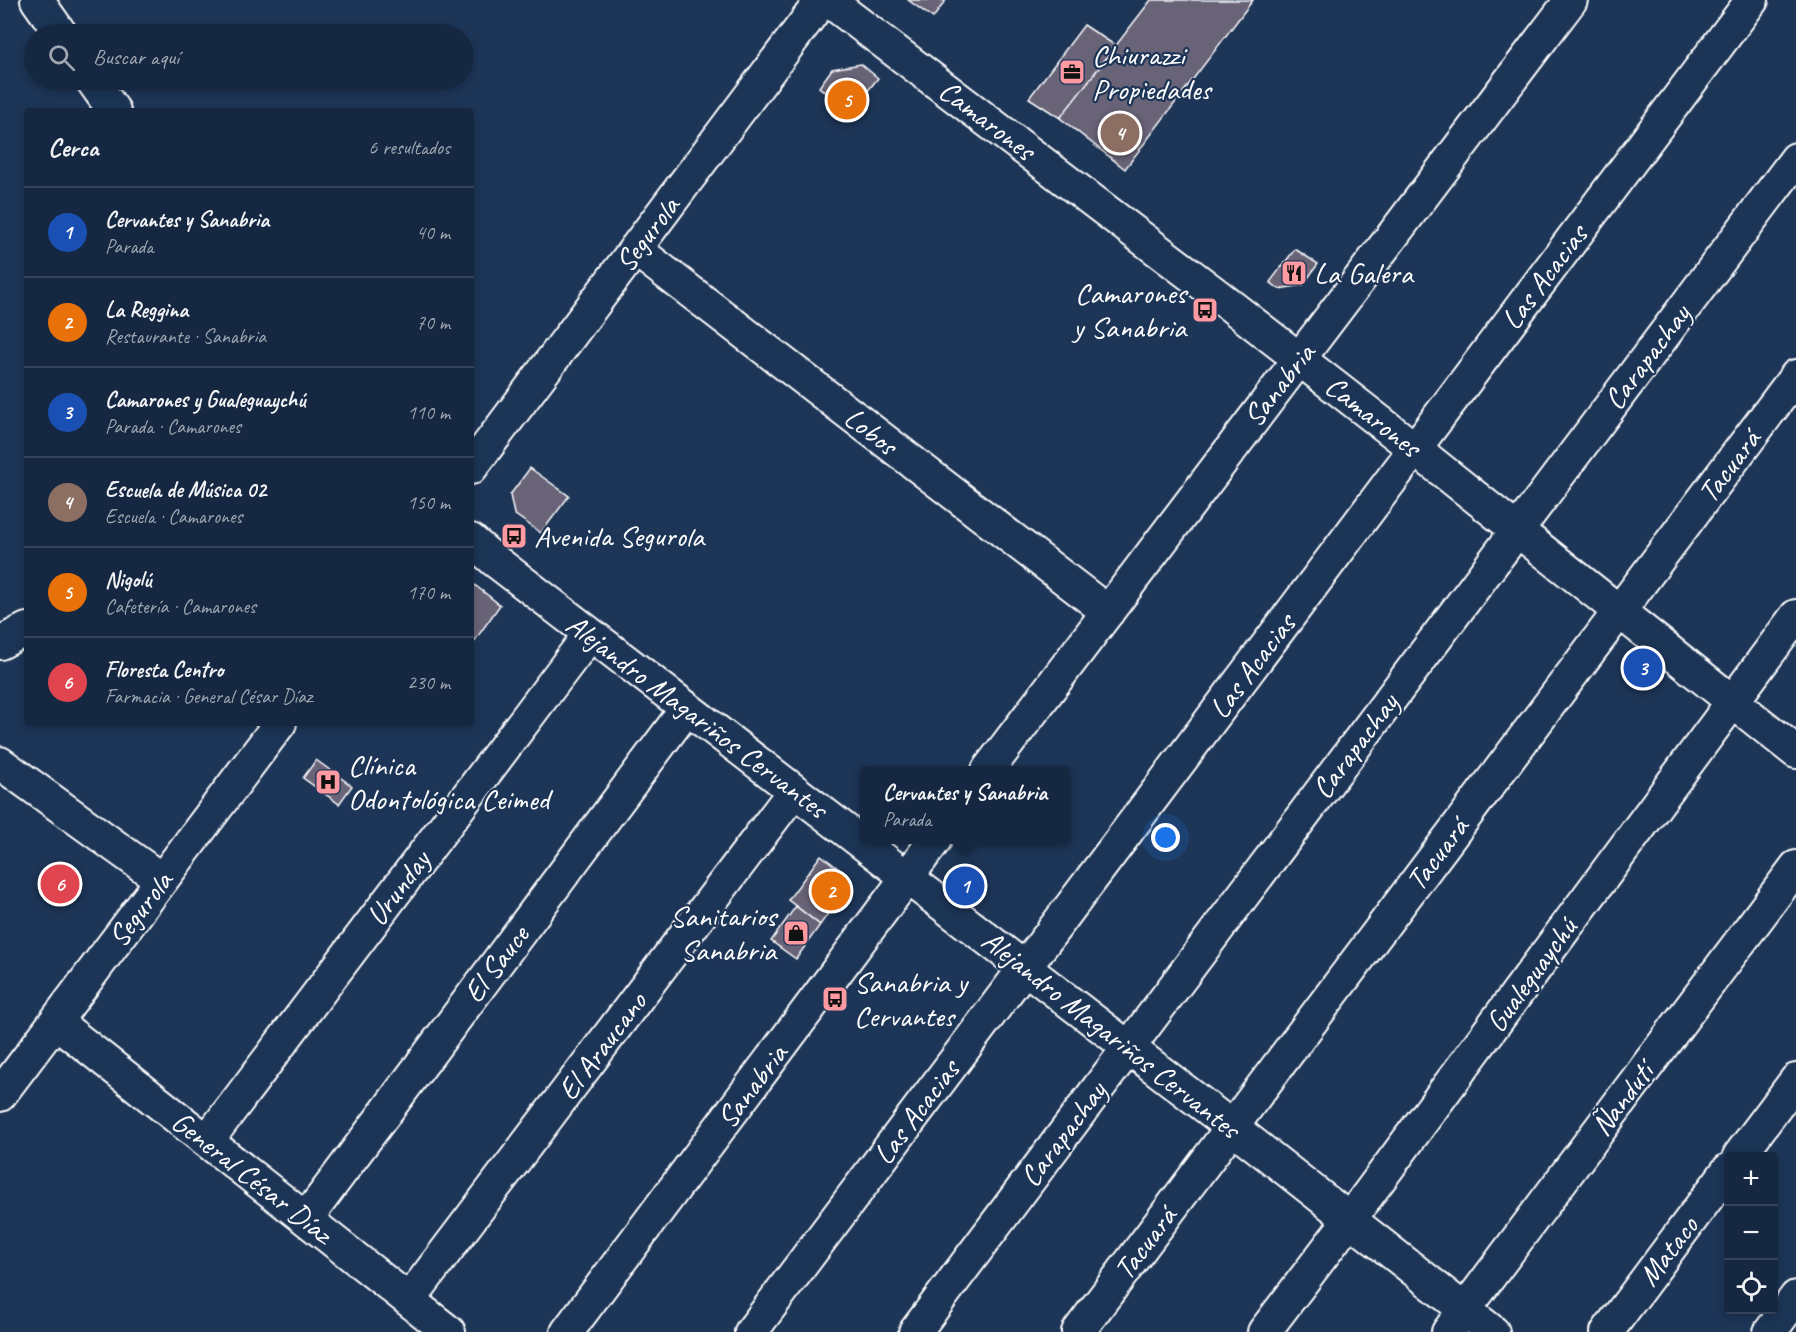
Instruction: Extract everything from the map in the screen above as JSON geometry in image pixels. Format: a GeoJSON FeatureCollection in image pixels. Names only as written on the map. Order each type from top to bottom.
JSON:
{"type":"FeatureCollection","features":[{"type":"Feature","properties":{"kind":"street"},"geometry":{"type":"LineString","coordinates":[[37,0],[54,24]]}},
{"type":"Feature","properties":{"kind":"street","name":"Segurola"},"geometry":{"type":"LineString","coordinates":[[474,464],[822,0]]}},
{"type":"Feature","properties":{"kind":"street","name":"Camarones"},"geometry":{"type":"LineString","coordinates":[[828,0],[1415,448],[1796,752]]}},
{"type":"Feature","properties":{"kind":"street","name":"Sanabria"},"geometry":{"type":"LineString","coordinates":[[992,766],[1571,0]]}},
{"type":"Feature","properties":{"kind":"street","name":"Las Acacias"},"geometry":{"type":"LineString","coordinates":[[752,1332],[1752,0]]}},
{"type":"Feature","properties":{"kind":"street"},"geometry":{"type":"LineString","coordinates":[[99,90],[112,108]]}},
{"type":"Feature","properties":{"kind":"street","name":"Carapachay"},"geometry":{"type":"LineString","coordinates":[[915,1332],[1796,159]]}},
{"type":"Feature","properties":{"kind":"street","name":"Lobos"},"geometry":{"type":"LineString","coordinates":[[635,249],[1108,612]]}},
{"type":"Feature","properties":{"kind":"street","name":"Tacuará"},"geometry":{"type":"LineString","coordinates":[[1078,1332],[1796,376]]}},
{"type":"Feature","properties":{"kind":"street","name":"Alejandro Magariños Cervantes"},"geometry":{"type":"LineString","coordinates":[[474,543],[860,841]]}},
{"type":"Feature","properties":{"kind":"street","name":"Gualeguaychú"},"geometry":{"type":"LineString","coordinates":[[1264,1332],[1796,616]]}},
{"type":"Feature","properties":{"kind":"street"},"geometry":{"type":"LineString","coordinates":[[0,643],[24,631]]}},
{"type":"Feature","properties":{"kind":"street","name":"Urunday"},"geometry":{"type":"LineString","coordinates":[[207,1142],[590,634]]}},
{"type":"Feature","properties":{"kind":"street","name":"El Sauce"},"geometry":{"type":"LineString","coordinates":[[306,1219],[687,708]]}},
{"type":"Feature","properties":{"kind":"street","name":"Segurola"},"geometry":{"type":"LineString","coordinates":[[0,1095],[278,726]]}},
{"type":"Feature","properties":{"kind":"street"},"geometry":{"type":"LineString","coordinates":[[0,763],[162,880]]}},
{"type":"Feature","properties":{"kind":"street","name":"El Araucano"},"geometry":{"type":"LineString","coordinates":[[409,1300],[795,791]]}},
{"type":"Feature","properties":{"kind":"street","name":"Alejandro Magariños Cervantes"},"geometry":{"type":"LineString","coordinates":[[864,844],[1350,1219],[1456,1321],[1493,1332]]}},
{"type":"Feature","properties":{"kind":"street","name":"Sanabria"},"geometry":{"type":"LineString","coordinates":[[567,1332],[932,844]]}},
{"type":"Feature","properties":{"kind":"street","name":"Ñandutí"},"geometry":{"type":"LineString","coordinates":[[1456,1321],[1796,867]]}},
{"type":"Feature","properties":{"kind":"street","name":"General César Díaz"},"geometry":{"type":"LineString","coordinates":[[56,1022],[449,1332]]}},
{"type":"Feature","properties":{"kind":"street"},"geometry":{"type":"LineString","coordinates":[[1742,1152],[1796,1080]]}},
{"type":"Feature","properties":{"kind":"street","name":"Mataco"},"geometry":{"type":"LineString","coordinates":[[1607,1332],[1724,1175]]}},
{"type":"Feature","properties":{"kind":"street"},"geometry":{"type":"LineString","coordinates":[[1770,1332],[1796,1297]]}},
{"type":"Feature","properties":{"kind":"building"},"geometry":{"type":"Polygon","coordinates":[[[908,0],[946,0],[933,18],[908,0]]]}},
{"type":"Feature","properties":{"kind":"building"},"geometry":{"type":"Polygon","coordinates":[[[1151,0],[1253,0],[1125,169],[1060,118],[1151,0]]]}},
{"type":"Feature","properties":{"kind":"building","name":"Chiurazzi Propiedades"},"geometry":{"type":"Polygon","coordinates":[[[1084,25],[1116,46],[1060,118],[1029,98],[1084,25]]]}},
{"type":"Feature","properties":{"kind":"building"},"geometry":{"type":"Polygon","coordinates":[[[861,64],[878,78],[850,113],[819,87],[832,69],[861,64]]]}},
{"type":"Feature","properties":{"kind":"building","name":"La Galera"},"geometry":{"type":"Polygon","coordinates":[[[1295,249],[1318,264],[1303,285],[1279,289],[1270,282],[1295,249]]]}},
{"type":"Feature","properties":{"kind":"building"},"geometry":{"type":"Polygon","coordinates":[[[530,468],[569,496],[541,533],[514,514],[510,495],[530,468]]]}},
{"type":"Feature","properties":{"kind":"building"},"geometry":{"type":"Polygon","coordinates":[[[474,584],[500,605],[474,642],[474,584]]]}},
{"type":"Feature","properties":{"kind":"building","name":"Clínica Odontológica Ceimed"},"geometry":{"type":"Polygon","coordinates":[[[316,760],[352,786],[339,804],[303,778],[316,760]]]}},
{"type":"Feature","properties":{"kind":"building"},"geometry":{"type":"Polygon","coordinates":[[[821,855],[839,869],[846,884],[844,891],[820,925],[788,900],[821,855]]]}},
{"type":"Feature","properties":{"kind":"building","name":"Sanitarios Sanabria"},"geometry":{"type":"Polygon","coordinates":[[[796,906],[820,925],[796,959],[771,941],[796,906]]]}},
{"type":"Feature","properties":{"kind":"place","name":"Chiurazzi Propiedades"},"geometry":{"type":"Point","coordinates":[1072,72]}},
{"type":"Feature","properties":{"kind":"place","name":"Nigolú"},"geometry":{"type":"Point","coordinates":[847,100]}},
{"type":"Feature","properties":{"kind":"place","name":"Escuela de Música 02"},"geometry":{"type":"Point","coordinates":[1120,133]}},
{"type":"Feature","properties":{"kind":"place","name":"La Galera"},"geometry":{"type":"Point","coordinates":[1294,273]}},
{"type":"Feature","properties":{"kind":"place","name":"Camarones y Sanabria"},"geometry":{"type":"Point","coordinates":[1205,310]}},
{"type":"Feature","properties":{"kind":"place","name":"Avenida Segurola"},"geometry":{"type":"Point","coordinates":[514,536]}},
{"type":"Feature","properties":{"kind":"place","name":"Camarones y Gualeguaychú"},"geometry":{"type":"Point","coordinates":[1643,668]}},
{"type":"Feature","properties":{"kind":"place","name":"Clínica Odontológica Ceimed"},"geometry":{"type":"Point","coordinates":[328,782]}},
{"type":"Feature","properties":{"kind":"place","name":"Floresta Centro"},"geometry":{"type":"Point","coordinates":[60,884]}},
{"type":"Feature","properties":{"kind":"place","name":"Cervantes y Sanabria"},"geometry":{"type":"Point","coordinates":[965,886]}},
{"type":"Feature","properties":{"kind":"place","name":"La Reggina"},"geometry":{"type":"Point","coordinates":[831,891]}},
{"type":"Feature","properties":{"kind":"place","name":"Sanitarios Sanabria"},"geometry":{"type":"Point","coordinates":[796,933]}},
{"type":"Feature","properties":{"kind":"place","name":"Sanabria y Cervantes"},"geometry":{"type":"Point","coordinates":[835,999]}}]}
